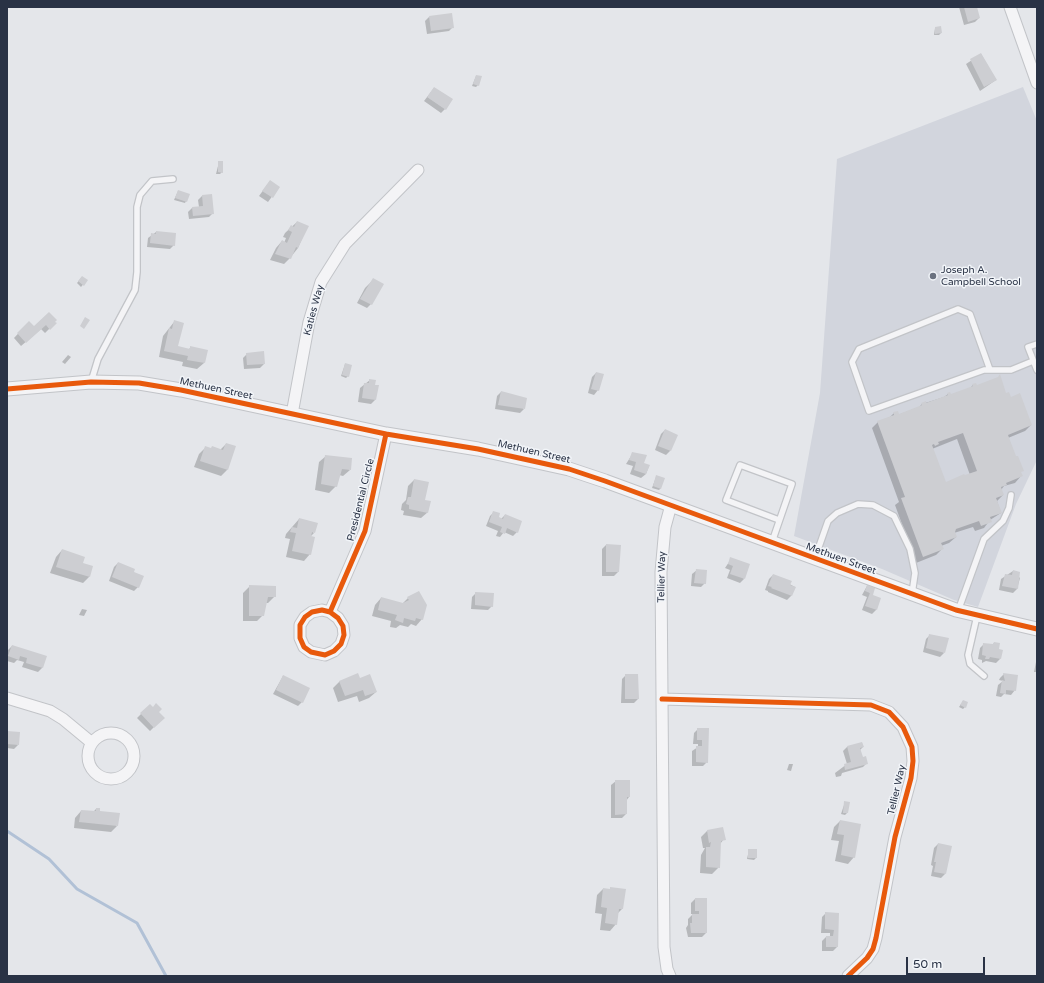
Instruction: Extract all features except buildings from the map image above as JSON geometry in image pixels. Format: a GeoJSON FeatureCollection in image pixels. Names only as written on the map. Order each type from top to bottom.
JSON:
{"type":"FeatureCollection","features":[{"type":"Feature","properties":{"kind":"street"},"geometry":{"type":"LineString","coordinates":[[1010,7],[1032,55],[1037,84]]}},
{"type":"Feature","properties":{"kind":"street","name":"Katies Way"},"geometry":{"type":"LineString","coordinates":[[292,414],[309,322],[321,282],[345,244],[418,170]]}},
{"type":"Feature","properties":{"kind":"street","name":"Methuen Street"},"geometry":{"type":"LineString","coordinates":[[7,389],[91,382],[139,384],[386,434],[478,449],[569,469],[958,611],[1037,629]]}},
{"type":"Feature","properties":{"kind":"street","name":"Presidential Circle"},"geometry":{"type":"LineString","coordinates":[[330,612],[365,531],[386,434]]}},
{"type":"Feature","properties":{"kind":"street","name":"Tellier Way"},"geometry":{"type":"LineString","coordinates":[[670,976],[667,969],[664,948],[662,550],[665,527],[671,505]]}},
{"type":"Feature","properties":{"kind":"street"},"geometry":{"type":"LineString","coordinates":[[317,610],[330,612],[338,618],[343,626],[344,635],[341,644],[334,651],[325,655],[311,652],[304,646],[300,638],[299,629],[302,621],[308,614],[317,610]]}},
{"type":"Feature","properties":{"kind":"street"},"geometry":{"type":"LineString","coordinates":[[7,698],[50,711],[63,719],[92,743]]}},
{"type":"Feature","properties":{"kind":"street","name":"Tellier Way"},"geometry":{"type":"LineString","coordinates":[[662,699],[871,704],[889,712],[903,727],[912,746],[913,761],[911,778],[893,843],[876,938],[873,949],[867,958],[848,976]]}},
{"type":"Feature","properties":{"kind":"street"},"geometry":{"type":"LineString","coordinates":[[112,733],[126,739],[134,752],[131,768],[120,778],[105,779],[98,776],[93,770],[88,757],[92,743],[104,734],[112,733]]}},
{"type":"Feature","properties":{"kind":"lane"},"geometry":{"type":"LineString","coordinates":[[91,382],[98,358],[135,290],[138,272],[138,207],[140,195],[152,181],[172,179]]}},
{"type":"Feature","properties":{"kind":"lane"},"geometry":{"type":"LineString","coordinates":[[990,370],[970,314],[958,309],[859,349],[852,362],[869,412],[984,370],[990,370],[1011,370],[1033,361]]}},
{"type":"Feature","properties":{"kind":"lane"},"geometry":{"type":"LineString","coordinates":[[1037,344],[1028,347],[1037,370]]}},
{"type":"Feature","properties":{"kind":"lane"},"geometry":{"type":"LineString","coordinates":[[772,542],[792,484],[740,465],[726,500],[779,520]]}},
{"type":"Feature","properties":{"kind":"lane"},"geometry":{"type":"LineString","coordinates":[[958,611],[984,539],[1003,521],[1009,508],[1010,495]]}},
{"type":"Feature","properties":{"kind":"lane"},"geometry":{"type":"LineString","coordinates":[[815,558],[828,521],[836,513],[858,504],[873,505],[894,516],[910,549],[915,573],[912,594]]}},
{"type":"Feature","properties":{"kind":"lane"},"geometry":{"type":"LineString","coordinates":[[977,616],[968,655],[970,664],[984,676]]}},
{"type":"Feature","properties":{"kind":"shaded area","name":"Joseph A. Campbell School"},"geometry":{"type":"Polygon","coordinates":[[[1023,87],[1037,121],[1037,460],[1016,504],[978,607],[954,600],[882,569],[794,536],[820,393],[837,159],[1023,87]]]}},
{"type":"Feature","properties":{"kind":"waterway"},"geometry":{"type":"LineString","coordinates":[[7,831],[49,859],[77,889],[137,923],[166,976]]}},
{"type":"Feature","properties":{"kind":"cycle path"},"geometry":{"type":"LineString","coordinates":[[7,389],[91,382],[139,383],[181,390],[386,434],[478,449],[569,469],[956,610],[1037,629]]}},
{"type":"Feature","properties":{"kind":"cycle path"},"geometry":{"type":"LineString","coordinates":[[330,612],[338,618],[343,626],[344,635],[341,644],[334,651],[325,655],[311,652],[304,647],[300,638],[300,625],[305,617],[312,612],[322,610],[330,612],[365,531],[386,434]]}},
{"type":"Feature","properties":{"kind":"cycle path"},"geometry":{"type":"LineString","coordinates":[[662,699],[871,705],[889,712],[903,727],[912,747],[913,761],[911,778],[895,837],[876,938],[873,949],[867,958],[848,976]]}},
{"type":"Feature","properties":{"kind":"place","name":"Joseph A. Campbell School"},"geometry":{"type":"Point","coordinates":[933,276]}}]}
